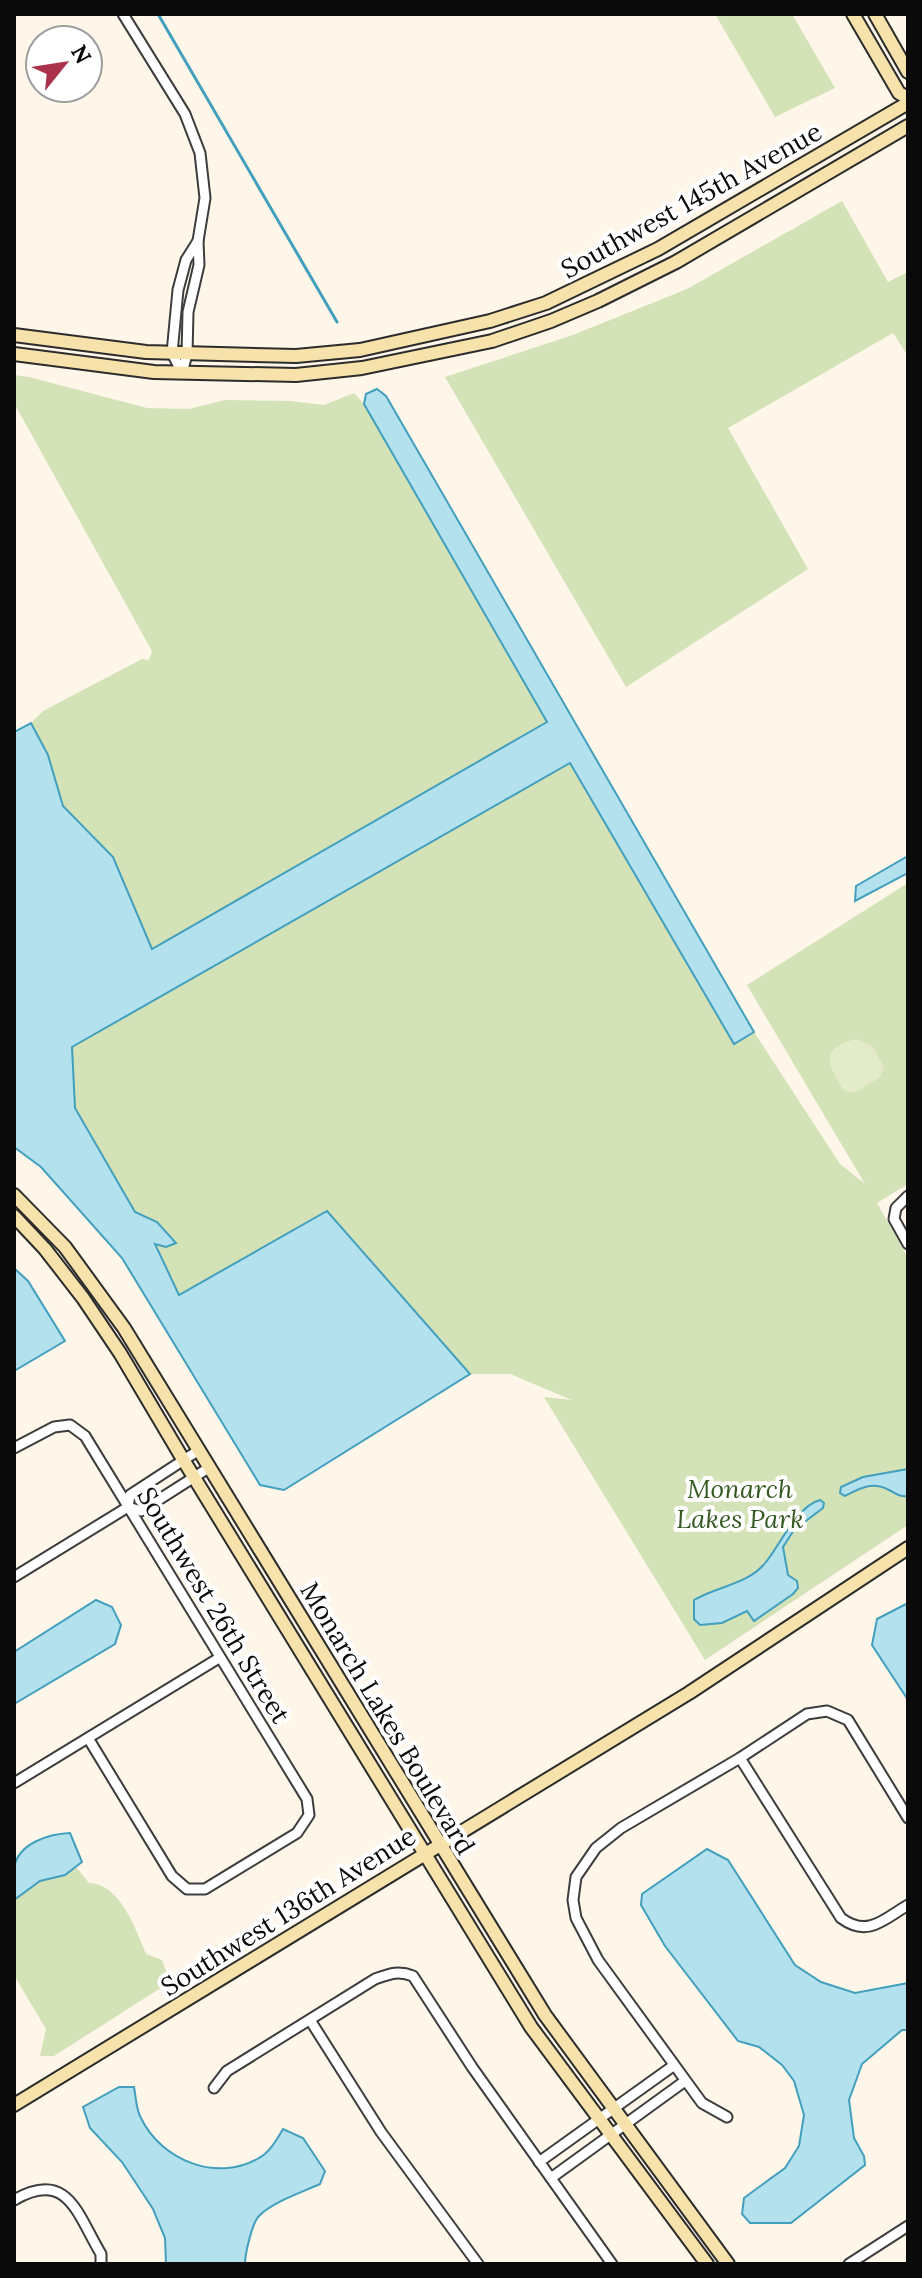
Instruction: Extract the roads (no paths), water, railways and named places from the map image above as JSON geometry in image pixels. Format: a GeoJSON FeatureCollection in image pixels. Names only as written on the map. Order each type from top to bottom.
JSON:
{"type":"FeatureCollection","features":[{"type":"Feature","properties":{"kind":"street"},"geometry":{"type":"LineString","coordinates":[[123,14],[185,114],[200,153],[205,198],[198,241],[199,265],[188,312],[187,354],[182,373]]}},
{"type":"Feature","properties":{"kind":"street"},"geometry":{"type":"LineString","coordinates":[[853,14],[899,93],[908,101]]}},
{"type":"Feature","properties":{"kind":"street"},"geometry":{"type":"LineString","coordinates":[[875,14],[908,72]]}},
{"type":"Feature","properties":{"kind":"street","name":"Southwest 145th Avenue"},"geometry":{"type":"LineString","coordinates":[[14,335],[172,353],[296,356],[360,350],[490,321],[546,303],[658,249],[908,101]]}},
{"type":"Feature","properties":{"kind":"street","name":"Southwest 145th Avenue"},"geometry":{"type":"LineString","coordinates":[[14,354],[154,372],[296,375],[362,368],[446,352],[522,331],[598,301],[676,262],[908,126]]}},
{"type":"Feature","properties":{"kind":"street"},"geometry":{"type":"LineString","coordinates":[[182,373],[172,353],[178,290],[186,260],[198,241]]}},
{"type":"Feature","properties":{"kind":"street","name":"Monarch Lakes Boulevard"},"geometry":{"type":"LineString","coordinates":[[14,1195],[43,1222],[89,1277],[146,1362],[545,2015],[728,2264]]}},
{"type":"Feature","properties":{"kind":"street"},"geometry":{"type":"LineString","coordinates":[[908,1196],[896,1208],[894,1219],[908,1244]]}},
{"type":"Feature","properties":{"kind":"street","name":"Monarch Lakes Boulevard"},"geometry":{"type":"LineString","coordinates":[[14,1216],[45,1249],[120,1353],[531,2027],[707,2264]]}},
{"type":"Feature","properties":{"kind":"street"},"geometry":{"type":"LineString","coordinates":[[68,1279],[76,1274],[79,1276],[128,1347],[146,1362]]}},
{"type":"Feature","properties":{"kind":"street","name":"Southwest 26th Street"},"geometry":{"type":"LineString","coordinates":[[14,1448],[54,1427],[70,1425],[85,1436],[307,1799],[309,1815],[297,1833],[205,1889],[187,1889],[172,1876],[88,1738]]}},
{"type":"Feature","properties":{"kind":"street"},"geometry":{"type":"LineString","coordinates":[[128,1507],[130,1495],[199,1450]]}},
{"type":"Feature","properties":{"kind":"street"},"geometry":{"type":"LineString","coordinates":[[14,1577],[128,1507],[141,1511],[210,1467]]}},
{"type":"Feature","properties":{"kind":"street"},"geometry":{"type":"LineString","coordinates":[[142,1487],[152,1504]]}},
{"type":"Feature","properties":{"kind":"street","name":"Southwest 136th Avenue"},"geometry":{"type":"LineString","coordinates":[[14,2105],[689,1693],[908,1548]]}},
{"type":"Feature","properties":{"kind":"street"},"geometry":{"type":"LineString","coordinates":[[14,1783],[219,1658]]}},
{"type":"Feature","properties":{"kind":"street"},"geometry":{"type":"LineString","coordinates":[[727,2117],[702,2103],[598,1960],[576,1918],[573,1900],[576,1877],[596,1848],[621,1828],[740,1758],[807,1714],[827,1711],[848,1720],[908,1818]]}},
{"type":"Feature","properties":{"kind":"street"},"geometry":{"type":"LineString","coordinates":[[740,1758],[841,1918],[852,1927],[871,1927],[908,1905]]}},
{"type":"Feature","properties":{"kind":"street"},"geometry":{"type":"LineString","coordinates":[[214,2088],[227,2071],[375,1979],[403,1972],[413,1976],[472,2067],[612,2264]]}},
{"type":"Feature","properties":{"kind":"street"},"geometry":{"type":"LineString","coordinates":[[310,2020],[381,2132],[478,2264]]}},
{"type":"Feature","properties":{"kind":"street"},"geometry":{"type":"LineString","coordinates":[[539,2162],[673,2066]]}},
{"type":"Feature","properties":{"kind":"street"},"geometry":{"type":"LineString","coordinates":[[551,2178],[685,2081]]}},
{"type":"Feature","properties":{"kind":"street"},"geometry":{"type":"LineString","coordinates":[[14,2200],[31,2190],[48,2187],[67,2196],[101,2254],[101,2264]]}},
{"type":"Feature","properties":{"kind":"street"},"geometry":{"type":"LineString","coordinates":[[851,2263],[908,2226]]}},
{"type":"Feature","properties":{"kind":"water"},"geometry":{"type":"Polygon","coordinates":[[[377,389],[386,396],[754,1032],[734,1044],[570,763],[72,1047],[75,1108],[135,1212],[157,1222],[176,1243],[166,1247],[155,1244],[179,1295],[327,1211],[470,1374],[284,1490],[260,1485],[122,1258],[41,1167],[14,1147],[14,732],[31,723],[48,755],[63,806],[113,857],[152,949],[547,722],[364,404],[366,394],[377,389]]]}},
{"type":"Feature","properties":{"kind":"water"},"geometry":{"type":"Polygon","coordinates":[[[908,856],[908,873],[855,901],[856,886],[908,856]]]}},
{"type":"Feature","properties":{"kind":"water"},"geometry":{"type":"Polygon","coordinates":[[[14,1268],[28,1281],[65,1341],[14,1371],[14,1268]]]}},
{"type":"Feature","properties":{"kind":"water"},"geometry":{"type":"Polygon","coordinates":[[[908,1469],[908,1496],[900,1496],[877,1486],[861,1488],[845,1496],[840,1493],[841,1487],[863,1477],[908,1469]]]}},
{"type":"Feature","properties":{"kind":"water"},"geometry":{"type":"Polygon","coordinates":[[[820,1500],[824,1503],[823,1508],[794,1530],[783,1547],[788,1575],[797,1581],[798,1588],[793,1594],[754,1621],[747,1611],[722,1623],[700,1625],[694,1619],[694,1600],[759,1570],[796,1518],[820,1500]]]}},
{"type":"Feature","properties":{"kind":"water"},"geometry":{"type":"Polygon","coordinates":[[[96,1600],[112,1607],[121,1625],[115,1644],[14,1704],[14,1652],[96,1600]]]}},
{"type":"Feature","properties":{"kind":"water"},"geometry":{"type":"Polygon","coordinates":[[[908,1603],[908,1700],[872,1645],[877,1619],[908,1603]]]}},
{"type":"Feature","properties":{"kind":"water"},"geometry":{"type":"Polygon","coordinates":[[[70,1833],[82,1862],[65,1875],[40,1881],[14,1900],[14,1868],[21,1852],[44,1838],[70,1833]]]}},
{"type":"Feature","properties":{"kind":"water"},"geometry":{"type":"Polygon","coordinates":[[[707,1849],[728,1860],[795,1965],[821,1982],[855,1993],[908,1983],[908,2030],[902,2030],[862,2064],[849,2100],[854,2138],[864,2156],[865,2165],[791,2223],[750,2223],[742,2214],[744,2198],[785,2168],[799,2146],[804,2115],[794,2081],[782,2065],[759,2047],[738,2041],[665,1946],[641,1905],[642,1894],[707,1849]]]}},
{"type":"Feature","properties":{"kind":"water"},"geometry":{"type":"Polygon","coordinates":[[[119,2087],[134,2087],[137,2107],[150,2133],[176,2156],[208,2167],[243,2165],[267,2152],[283,2129],[303,2138],[325,2171],[320,2184],[280,2202],[259,2216],[249,2239],[245,2264],[166,2264],[165,2238],[153,2209],[122,2162],[90,2128],[83,2107],[119,2087]]]}},
{"type":"Feature","properties":{"kind":"waterway"},"geometry":{"type":"LineString","coordinates":[[158,14],[337,322]]}},
{"type":"Feature","properties":{"kind":"park label","name":"Monarch Lakes Park"},"geometry":{"type":"Point","coordinates":[740,1503]}}]}
